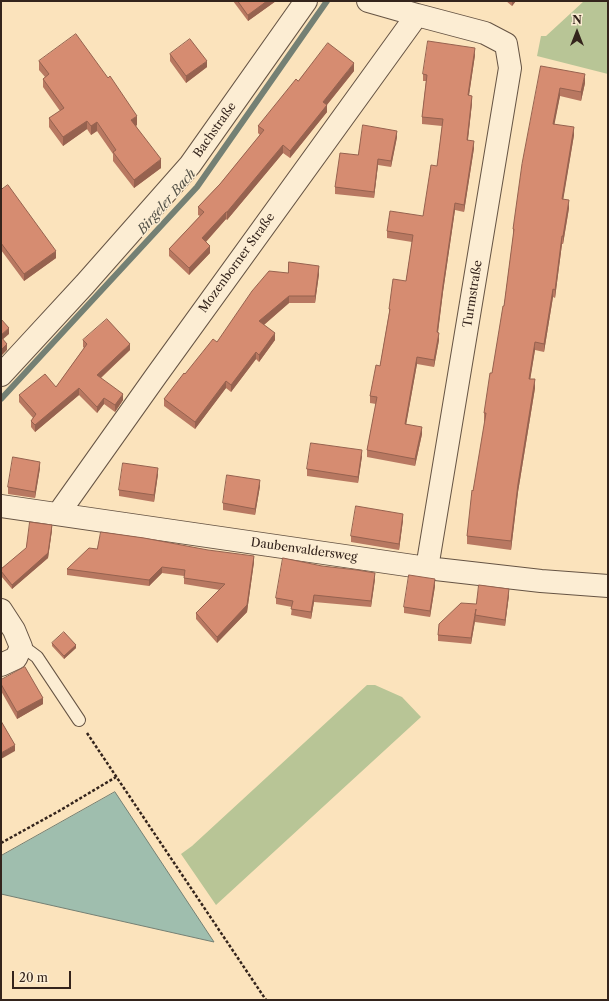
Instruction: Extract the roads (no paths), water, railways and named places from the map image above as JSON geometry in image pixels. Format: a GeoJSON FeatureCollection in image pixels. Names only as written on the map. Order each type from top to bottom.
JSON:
{"type":"FeatureCollection","features":[{"type":"Feature","properties":{"kind":"street","name":"Bachstraße"},"geometry":{"type":"LineString","coordinates":[[1,375],[85,284],[190,165],[306,1]]}},
{"type":"Feature","properties":{"kind":"street"},"geometry":{"type":"LineString","coordinates":[[368,1],[417,15]]}},
{"type":"Feature","properties":{"kind":"street","name":"Turmstraße"},"geometry":{"type":"LineString","coordinates":[[417,15],[485,33],[506,44],[510,68],[427,568]]}},
{"type":"Feature","properties":{"kind":"street","name":"Mozenborner Straße"},"geometry":{"type":"LineString","coordinates":[[58,514],[160,369],[417,15]]}},
{"type":"Feature","properties":{"kind":"street","name":"Daubenvaldersweg"},"geometry":{"type":"LineString","coordinates":[[1,506],[427,568],[608,586]]}},
{"type":"Feature","properties":{"kind":"street"},"geometry":{"type":"LineString","coordinates":[[1,610],[14,630],[21,647],[16,658],[1,665]]}},
{"type":"Feature","properties":{"kind":"lane"},"geometry":{"type":"LineString","coordinates":[[21,647],[30,651],[37,657],[79,720]]}},
{"type":"Feature","properties":{"kind":"waterway","name":"Birgeler Bach"},"geometry":{"type":"LineString","coordinates":[[1,399],[197,187],[327,1]]}}]}
